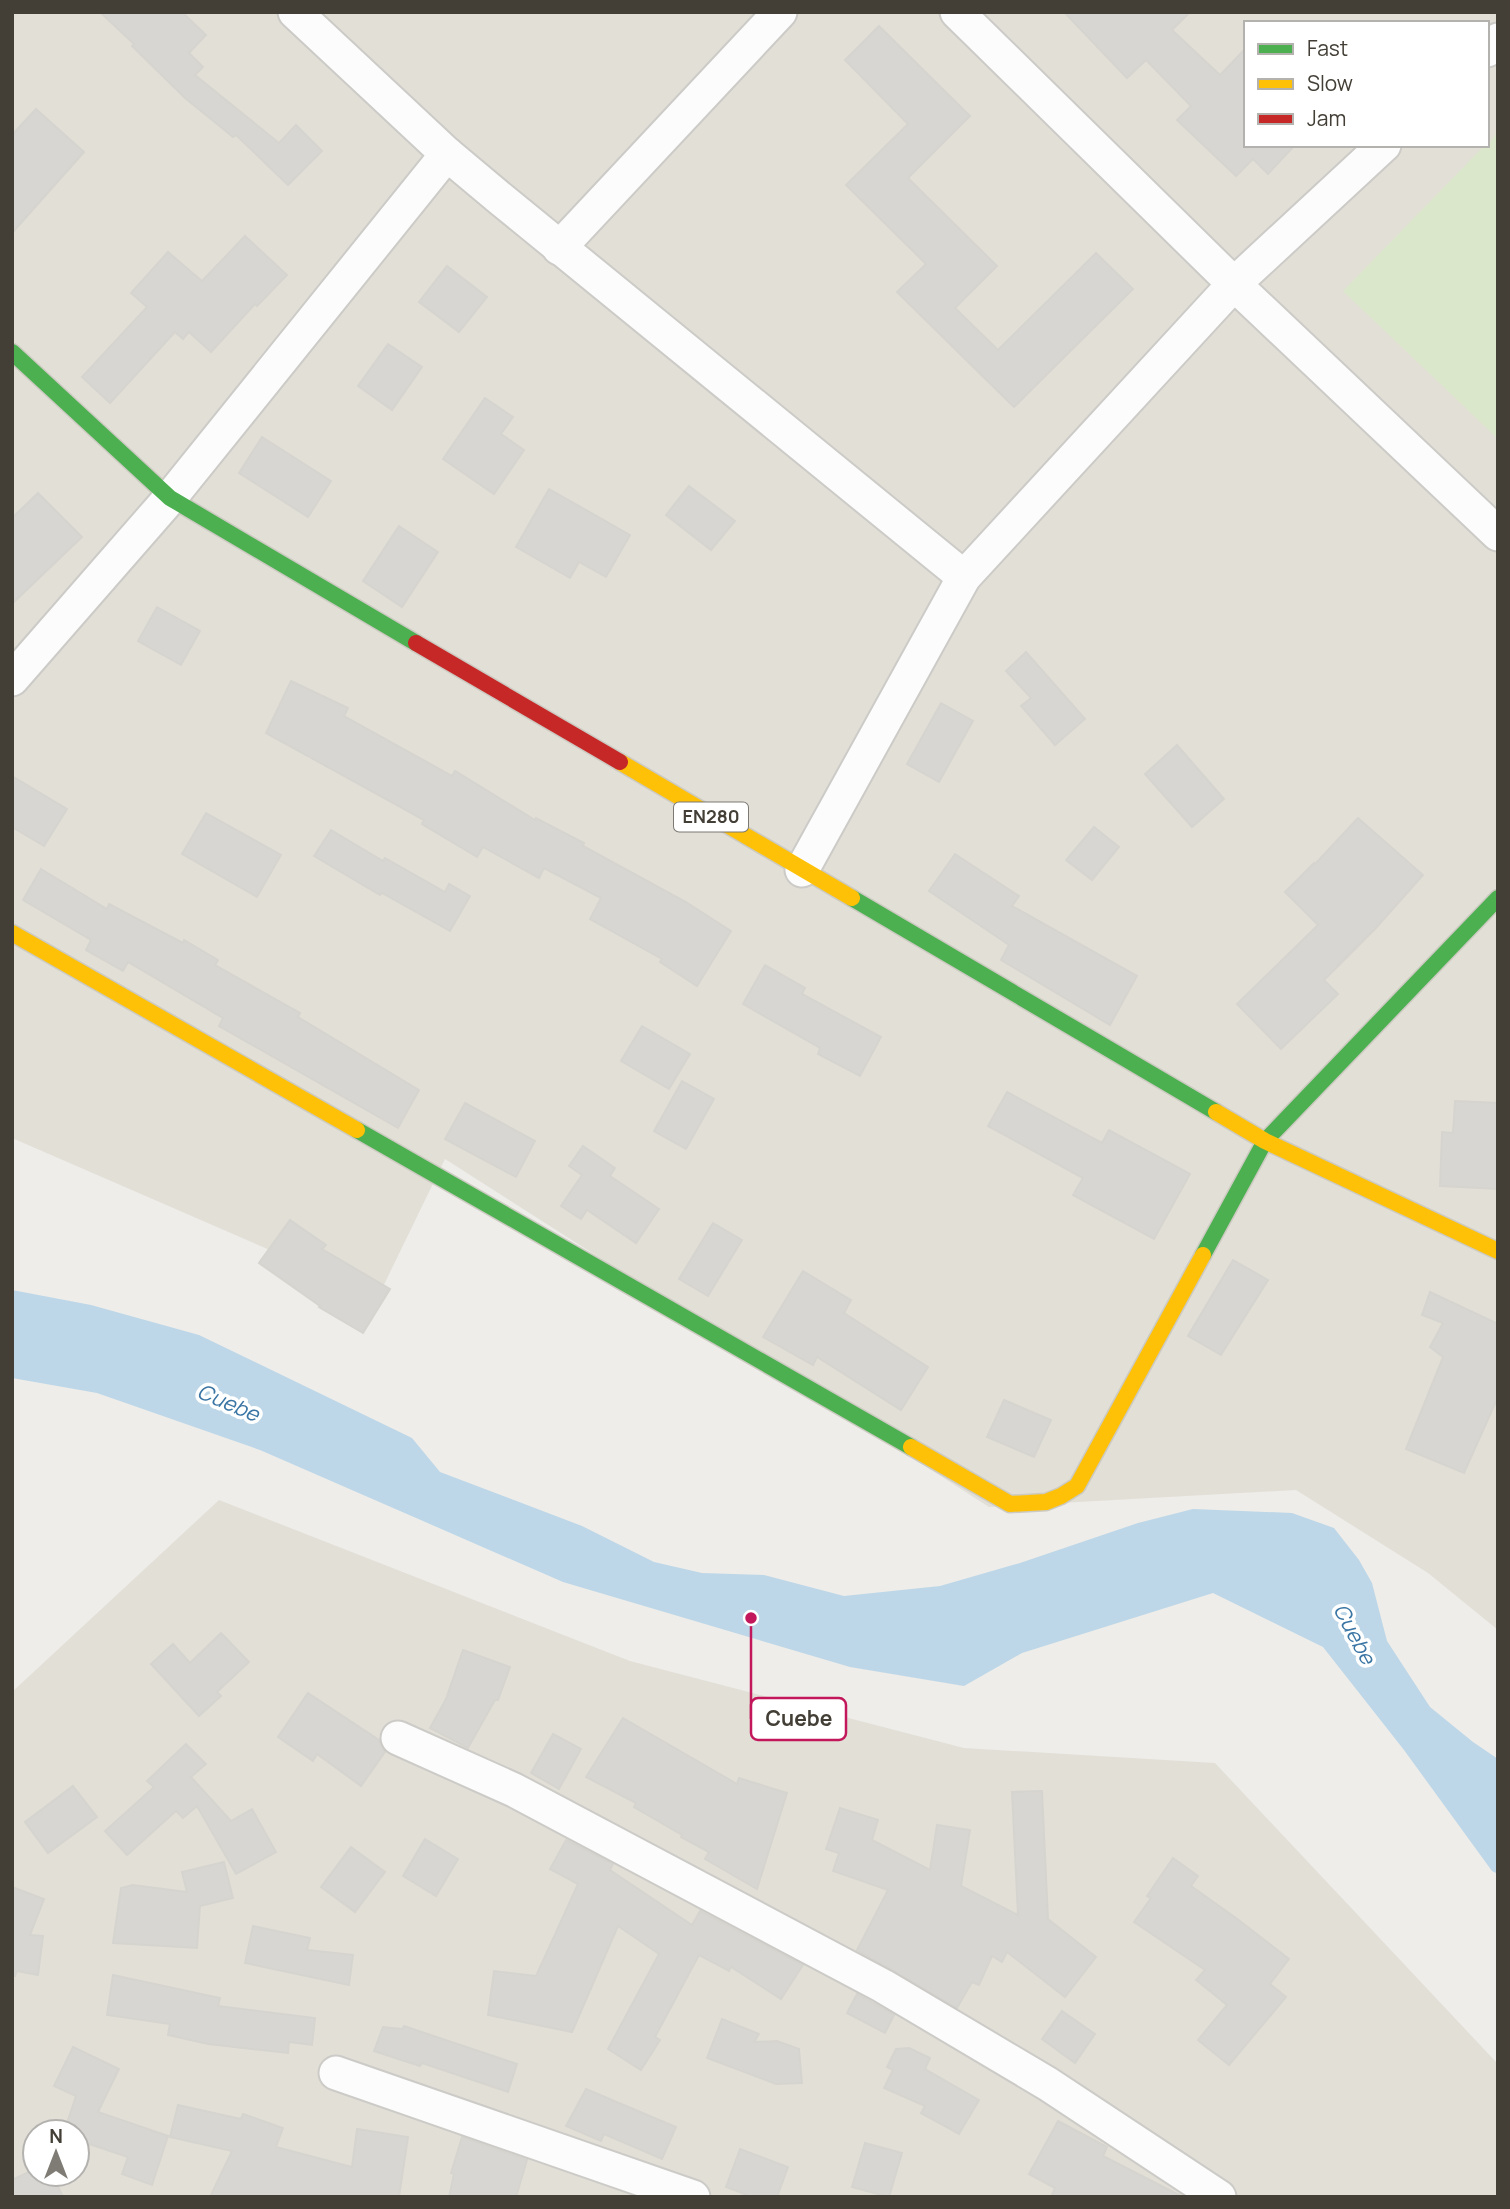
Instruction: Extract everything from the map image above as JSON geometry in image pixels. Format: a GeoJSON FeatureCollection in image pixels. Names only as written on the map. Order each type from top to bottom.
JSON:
{"type":"FeatureCollection","features":[{"type":"Feature","properties":{"kind":"main road","name":"EN280"},"geometry":{"type":"LineString","coordinates":[[12,352],[170,498],[1265,1142],[1498,1251]]}},
{"type":"Feature","properties":{"kind":"main road"},"geometry":{"type":"LineString","coordinates":[[12,933],[1010,1504],[1040,1504],[1063,1496],[1077,1486],[1265,1142],[1498,898]]}},
{"type":"Feature","properties":{"kind":"main road","name":"EN280"},"geometry":{"type":"LineString","coordinates":[[1448,1226],[1485,1227]]}},
{"type":"Feature","properties":{"kind":"street"},"geometry":{"type":"LineString","coordinates":[[559,248],[780,12]]}},
{"type":"Feature","properties":{"kind":"street"},"geometry":{"type":"LineString","coordinates":[[957,12],[1234,284],[1498,534]]}},
{"type":"Feature","properties":{"kind":"street"},"geometry":{"type":"LineString","coordinates":[[318,19],[447,154],[964,578]]}},
{"type":"Feature","properties":{"kind":"street"},"geometry":{"type":"LineString","coordinates":[[802,870],[964,578],[1234,284],[1382,147]]}},
{"type":"Feature","properties":{"kind":"street"},"geometry":{"type":"LineString","coordinates":[[12,679],[170,498],[447,154]]}},
{"type":"Feature","properties":{"kind":"street"},"geometry":{"type":"LineString","coordinates":[[398,1738],[514,1790],[883,1986],[1048,2084],[1219,2197]]}},
{"type":"Feature","properties":{"kind":"street"},"geometry":{"type":"LineString","coordinates":[[336,2073],[694,2197]]}},
{"type":"Feature","properties":{"kind":"shaded area"},"geometry":{"type":"Polygon","coordinates":[[[12,12],[1498,12],[1498,1630],[1428,1573],[1296,1490],[989,1507],[445,1159],[378,1297],[12,1138],[12,12]]]}},
{"type":"Feature","properties":{"kind":"shaded area"},"geometry":{"type":"Polygon","coordinates":[[[219,1500],[630,1661],[964,1748],[1215,1763],[1498,2064],[1498,2197],[12,2197],[12,1692],[219,1500]]]}},
{"type":"Feature","properties":{"kind":"green space"},"geometry":{"type":"Polygon","coordinates":[[[1498,132],[1498,439],[1343,291],[1483,147],[1489,147],[1489,143],[1498,132]]]}},
{"type":"Feature","properties":{"kind":"water"},"geometry":{"type":"Polygon","coordinates":[[[12,1290],[91,1305],[199,1335],[412,1438],[440,1472],[582,1526],[654,1562],[702,1573],[764,1575],[844,1596],[940,1586],[1020,1563],[1138,1523],[1193,1509],[1292,1513],[1334,1528],[1359,1560],[1372,1583],[1387,1641],[1430,1707],[1498,1759],[1498,1874],[1492,1871],[1404,1750],[1323,1647],[1213,1593],[1022,1653],[964,1686],[850,1667],[563,1582],[260,1450],[97,1393],[12,1378],[12,1290]]]}},
{"type":"Feature","properties":{"kind":"building"},"geometry":{"type":"Polygon","coordinates":[[[100,12],[182,12],[206,35],[189,53],[203,67],[195,75],[279,143],[296,125],[322,151],[288,185],[236,135],[233,137],[185,98],[100,12]]]}},
{"type":"Feature","properties":{"kind":"building"},"geometry":{"type":"Polygon","coordinates":[[[1064,12],[1190,12],[1172,30],[1220,75],[1244,50],[1244,147],[1293,147],[1268,174],[1253,159],[1236,176],[1177,120],[1191,106],[1146,60],[1127,78],[1064,12]]]}},
{"type":"Feature","properties":{"kind":"building"},"geometry":{"type":"Polygon","coordinates":[[[879,26],[970,116],[908,178],[997,266],[955,308],[998,350],[1096,253],[1133,289],[1014,407],[897,292],[926,264],[846,185],[908,124],[845,60],[879,26]]]}},
{"type":"Feature","properties":{"kind":"building"},"geometry":{"type":"Polygon","coordinates":[[[36,109],[84,152],[12,233],[12,135],[36,109]]]}},
{"type":"Feature","properties":{"kind":"building"},"geometry":{"type":"Polygon","coordinates":[[[245,236],[287,275],[257,306],[255,304],[211,352],[189,332],[183,339],[175,332],[110,403],[82,377],[147,307],[131,293],[168,252],[202,281],[245,236]]]}},
{"type":"Feature","properties":{"kind":"building"},"geometry":{"type":"Polygon","coordinates":[[[447,266],[487,297],[459,332],[419,302],[447,266]]]}},
{"type":"Feature","properties":{"kind":"building"},"geometry":{"type":"Polygon","coordinates":[[[388,344],[422,367],[392,410],[358,386],[388,344]]]}},
{"type":"Feature","properties":{"kind":"building"},"geometry":{"type":"Polygon","coordinates":[[[485,398],[513,417],[501,434],[524,450],[494,494],[443,459],[485,398]]]}},
{"type":"Feature","properties":{"kind":"building"},"geometry":{"type":"Polygon","coordinates":[[[262,437],[331,481],[308,517],[239,473],[262,437]]]}},
{"type":"Feature","properties":{"kind":"building"},"geometry":{"type":"Polygon","coordinates":[[[689,486],[735,521],[711,550],[666,515],[689,486]]]}},
{"type":"Feature","properties":{"kind":"building"},"geometry":{"type":"Polygon","coordinates":[[[549,489],[630,535],[606,577],[579,562],[570,578],[516,547],[549,489]]]}},
{"type":"Feature","properties":{"kind":"building"},"geometry":{"type":"Polygon","coordinates":[[[38,493],[82,537],[12,604],[12,518],[38,493]]]}},
{"type":"Feature","properties":{"kind":"building"},"geometry":{"type":"Polygon","coordinates":[[[399,526],[438,552],[402,607],[363,581],[399,526]]]}},
{"type":"Feature","properties":{"kind":"building"},"geometry":{"type":"Polygon","coordinates":[[[157,607],[200,631],[181,665],[138,641],[157,607]]]}},
{"type":"Feature","properties":{"kind":"building"},"geometry":{"type":"Polygon","coordinates":[[[1026,652],[1085,719],[1055,745],[1021,706],[1031,698],[1006,671],[1026,652]]]}},
{"type":"Feature","properties":{"kind":"building"},"geometry":{"type":"Polygon","coordinates":[[[291,681],[348,708],[344,716],[452,776],[455,771],[535,820],[536,818],[584,843],[583,846],[686,902],[731,931],[697,986],[660,962],[662,959],[590,919],[601,898],[544,868],[539,878],[483,847],[477,857],[422,824],[424,820],[266,733],[291,681]]]}},
{"type":"Feature","properties":{"kind":"building"},"geometry":{"type":"Polygon","coordinates":[[[941,703],[973,721],[939,782],[907,764],[941,703]]]}},
{"type":"Feature","properties":{"kind":"building"},"geometry":{"type":"Polygon","coordinates":[[[1177,745],[1224,799],[1192,827],[1145,774],[1177,745]]]}},
{"type":"Feature","properties":{"kind":"building"},"geometry":{"type":"Polygon","coordinates":[[[12,776],[67,809],[44,846],[12,827],[12,776]]]}},
{"type":"Feature","properties":{"kind":"building"},"geometry":{"type":"Polygon","coordinates":[[[206,813],[281,855],[257,897],[182,854],[206,813]]]}},
{"type":"Feature","properties":{"kind":"building"},"geometry":{"type":"Polygon","coordinates":[[[1358,818],[1423,875],[1375,929],[1324,980],[1338,994],[1281,1049],[1237,1004],[1318,925],[1285,892],[1358,818]]]}},
{"type":"Feature","properties":{"kind":"building"},"geometry":{"type":"Polygon","coordinates":[[[1094,827],[1119,847],[1092,880],[1066,860],[1094,827]]]}},
{"type":"Feature","properties":{"kind":"building"},"geometry":{"type":"Polygon","coordinates":[[[331,830],[383,861],[385,858],[445,892],[449,884],[470,896],[450,931],[382,893],[380,895],[314,856],[331,830]]]}},
{"type":"Feature","properties":{"kind":"building"},"geometry":{"type":"Polygon","coordinates":[[[955,854],[1019,896],[1012,906],[1137,976],[1110,1025],[1001,960],[1009,945],[929,891],[955,854]]]}},
{"type":"Feature","properties":{"kind":"building"},"geometry":{"type":"Polygon","coordinates":[[[41,869],[107,909],[109,904],[183,943],[184,940],[218,960],[215,965],[300,1013],[298,1017],[419,1090],[398,1128],[219,1026],[223,1018],[128,962],[123,971],[86,950],[91,940],[23,900],[41,869]]]}},
{"type":"Feature","properties":{"kind":"building"},"geometry":{"type":"Polygon","coordinates":[[[765,965],[805,988],[802,994],[881,1037],[860,1076],[818,1054],[820,1048],[743,1004],[765,965]]]}},
{"type":"Feature","properties":{"kind":"building"},"geometry":{"type":"Polygon","coordinates":[[[642,1026],[690,1054],[669,1089],[621,1061],[642,1026]]]}},
{"type":"Feature","properties":{"kind":"building"},"geometry":{"type":"Polygon","coordinates":[[[682,1081],[714,1099],[686,1149],[654,1131],[682,1081]]]}},
{"type":"Feature","properties":{"kind":"building"},"geometry":{"type":"Polygon","coordinates":[[[1007,1092],[1102,1143],[1109,1130],[1190,1174],[1154,1239],[1073,1195],[1083,1178],[988,1126],[1007,1092]]]}},
{"type":"Feature","properties":{"kind":"building"},"geometry":{"type":"Polygon","coordinates":[[[1455,1101],[1498,1103],[1498,1189],[1440,1186],[1442,1132],[1453,1133],[1455,1101]]]}},
{"type":"Feature","properties":{"kind":"building"},"geometry":{"type":"Polygon","coordinates":[[[465,1103],[535,1141],[516,1177],[445,1139],[465,1103]]]}},
{"type":"Feature","properties":{"kind":"building"},"geometry":{"type":"Polygon","coordinates":[[[583,1146],[615,1168],[610,1176],[659,1209],[636,1243],[587,1210],[581,1219],[561,1206],[582,1175],[569,1166],[583,1146]]]}},
{"type":"Feature","properties":{"kind":"building"},"geometry":{"type":"Polygon","coordinates":[[[290,1220],[326,1245],[322,1249],[390,1289],[363,1333],[319,1307],[259,1263],[290,1220]]]}},
{"type":"Feature","properties":{"kind":"building"},"geometry":{"type":"Polygon","coordinates":[[[713,1223],[742,1240],[708,1296],[679,1279],[713,1223]]]}},
{"type":"Feature","properties":{"kind":"building"},"geometry":{"type":"Polygon","coordinates":[[[1233,1260],[1268,1280],[1221,1355],[1188,1336],[1233,1260]]]}},
{"type":"Feature","properties":{"kind":"building"},"geometry":{"type":"Polygon","coordinates":[[[803,1271],[851,1300],[844,1313],[928,1367],[901,1410],[817,1357],[813,1365],[763,1337],[803,1271]]]}},
{"type":"Feature","properties":{"kind":"building"},"geometry":{"type":"Polygon","coordinates":[[[1430,1292],[1498,1324],[1498,1397],[1464,1473],[1406,1449],[1443,1357],[1430,1347],[1443,1323],[1422,1315],[1430,1292]]]}},
{"type":"Feature","properties":{"kind":"building"},"geometry":{"type":"Polygon","coordinates":[[[1004,1400],[1051,1420],[1034,1457],[987,1437],[1004,1400]]]}},
{"type":"Feature","properties":{"kind":"building"},"geometry":{"type":"Polygon","coordinates":[[[221,1633],[249,1662],[217,1692],[221,1696],[199,1716],[151,1664],[173,1644],[190,1663],[221,1633]]]}},
{"type":"Feature","properties":{"kind":"building"},"geometry":{"type":"Polygon","coordinates":[[[463,1650],[510,1667],[498,1700],[495,1700],[468,1748],[430,1728],[446,1699],[463,1650]]]}},
{"type":"Feature","properties":{"kind":"building"},"geometry":{"type":"Polygon","coordinates":[[[308,1693],[379,1740],[385,1752],[361,1786],[317,1754],[313,1761],[278,1737],[308,1693]]]}},
{"type":"Feature","properties":{"kind":"building"},"geometry":{"type":"Polygon","coordinates":[[[623,1718],[737,1784],[739,1778],[787,1793],[757,1889],[705,1859],[709,1852],[634,1807],[636,1803],[586,1777],[623,1718]]]}},
{"type":"Feature","properties":{"kind":"building"},"geometry":{"type":"Polygon","coordinates":[[[553,1734],[581,1749],[559,1789],[531,1773],[553,1734]]]}},
{"type":"Feature","properties":{"kind":"building"},"geometry":{"type":"Polygon","coordinates":[[[186,1744],[206,1764],[191,1777],[231,1821],[252,1809],[276,1852],[236,1874],[197,1806],[183,1818],[176,1811],[127,1855],[105,1831],[154,1787],[147,1781],[186,1744]]]}},
{"type":"Feature","properties":{"kind":"building"},"geometry":{"type":"Polygon","coordinates":[[[73,1786],[97,1817],[48,1853],[25,1822],[73,1786]]]}},
{"type":"Feature","properties":{"kind":"building"},"geometry":{"type":"Polygon","coordinates":[[[1042,1791],[1048,1919],[1096,1957],[1065,1997],[1007,1952],[1002,1962],[992,1956],[979,1985],[972,1982],[957,2008],[857,1950],[888,1890],[833,1871],[839,1853],[826,1849],[840,1808],[878,1820],[872,1840],[930,1870],[937,1825],[970,1830],[961,1886],[1018,1915],[1012,1792],[1042,1791]]]}},
{"type":"Feature","properties":{"kind":"building"},"geometry":{"type":"Polygon","coordinates":[[[425,1839],[458,1859],[436,1896],[403,1876],[425,1839]]]}},
{"type":"Feature","properties":{"kind":"building"},"geometry":{"type":"Polygon","coordinates":[[[566,1840],[613,1864],[610,1870],[692,1925],[700,1911],[803,1965],[781,1999],[731,1967],[729,1971],[699,1955],[655,2037],[660,2040],[641,2070],[608,2049],[659,1954],[618,1926],[572,2032],[488,2015],[494,1971],[536,1976],[578,1884],[550,1869],[566,1840]]]}},
{"type":"Feature","properties":{"kind":"building"},"geometry":{"type":"Polygon","coordinates":[[[351,1847],[385,1872],[355,1912],[321,1887],[351,1847]]]}},
{"type":"Feature","properties":{"kind":"building"},"geometry":{"type":"Polygon","coordinates":[[[1173,1858],[1198,1876],[1191,1886],[1289,1959],[1270,1984],[1286,1997],[1229,2065],[1198,2040],[1227,2005],[1196,1980],[1205,1970],[1134,1922],[1151,1898],[1147,1896],[1173,1858]]]}},
{"type":"Feature","properties":{"kind":"building"},"geometry":{"type":"Polygon","coordinates":[[[224,1862],[233,1898],[200,1906],[197,1948],[113,1943],[121,1888],[133,1885],[187,1892],[182,1872],[224,1862]]]}},
{"type":"Feature","properties":{"kind":"building"},"geometry":{"type":"Polygon","coordinates":[[[12,1887],[44,1899],[30,1935],[43,1936],[38,1975],[17,1971],[15,1976],[12,1976],[12,1887]]]}},
{"type":"Feature","properties":{"kind":"building"},"geometry":{"type":"Polygon","coordinates":[[[253,1926],[310,1938],[307,1950],[353,1955],[349,1985],[245,1963],[253,1926]]]}},
{"type":"Feature","properties":{"kind":"building"},"geometry":{"type":"Polygon","coordinates":[[[113,1975],[220,1998],[218,2006],[315,2018],[312,2045],[289,2042],[288,2053],[208,2044],[168,2035],[170,2024],[107,2015],[113,1975]]]}},
{"type":"Feature","properties":{"kind":"building"},"geometry":{"type":"Polygon","coordinates":[[[857,1994],[894,2015],[885,2033],[847,2013],[857,1994]]]}},
{"type":"Feature","properties":{"kind":"building"},"geometry":{"type":"Polygon","coordinates":[[[1062,2011],[1095,2034],[1075,2063],[1042,2039],[1062,2011]]]}},
{"type":"Feature","properties":{"kind":"building"},"geometry":{"type":"Polygon","coordinates":[[[722,2019],[759,2034],[754,2042],[777,2041],[799,2049],[802,2083],[776,2084],[707,2058],[722,2019]]]}},
{"type":"Feature","properties":{"kind":"building"},"geometry":{"type":"Polygon","coordinates":[[[404,2026],[517,2064],[508,2092],[422,2063],[420,2066],[374,2051],[383,2027],[403,2029],[404,2026]]]}},
{"type":"Feature","properties":{"kind":"building"},"geometry":{"type":"Polygon","coordinates":[[[73,2047],[119,2069],[98,2112],[168,2136],[152,2185],[122,2174],[128,2157],[91,2145],[91,2118],[69,2118],[76,2096],[54,2086],[73,2047]]]}},
{"type":"Feature","properties":{"kind":"building"},"geometry":{"type":"Polygon","coordinates":[[[909,2048],[930,2058],[925,2069],[979,2100],[959,2134],[921,2113],[925,2106],[884,2088],[893,2070],[887,2067],[896,2049],[909,2048]]]}},
{"type":"Feature","properties":{"kind":"building"},"geometry":{"type":"Polygon","coordinates":[[[586,2089],[676,2127],[662,2159],[604,2134],[601,2141],[566,2126],[586,2089]]]}},
{"type":"Feature","properties":{"kind":"building"},"geometry":{"type":"Polygon","coordinates":[[[178,2105],[241,2119],[243,2114],[283,2128],[276,2147],[352,2167],[357,2129],[408,2137],[399,2197],[210,2197],[232,2151],[170,2137],[178,2105]]]}},
{"type":"Feature","properties":{"kind":"building"},"geometry":{"type":"Polygon","coordinates":[[[1058,2121],[1107,2147],[1103,2156],[1183,2197],[1051,2197],[1055,2188],[1029,2174],[1058,2121]]]}},
{"type":"Feature","properties":{"kind":"building"},"geometry":{"type":"Polygon","coordinates":[[[462,2137],[527,2160],[516,2197],[449,2197],[454,2174],[451,2173],[462,2137]]]}},
{"type":"Feature","properties":{"kind":"building"},"geometry":{"type":"Polygon","coordinates":[[[865,2143],[902,2153],[889,2197],[852,2187],[865,2143]]]}},
{"type":"Feature","properties":{"kind":"building"},"geometry":{"type":"Polygon","coordinates":[[[740,2149],[788,2167],[777,2197],[752,2197],[726,2187],[740,2149]]]}},
{"type":"Feature","properties":{"kind":"building"},"geometry":{"type":"Polygon","coordinates":[[[21,2176],[21,2188],[59,2188],[63,2197],[12,2197],[12,2180],[21,2176]]]}},
{"type":"Feature","properties":{"kind":"traffic: fast"},"geometry":{"type":"LineString","coordinates":[[12,352],[170,498],[416,643]]}},
{"type":"Feature","properties":{"kind":"traffic: fast"},"geometry":{"type":"LineString","coordinates":[[852,898],[1216,1112]]}},
{"type":"Feature","properties":{"kind":"traffic: fast"},"geometry":{"type":"LineString","coordinates":[[1203,1255],[1265,1141],[1498,898]]}},
{"type":"Feature","properties":{"kind":"traffic: fast"},"geometry":{"type":"LineString","coordinates":[[357,1130],[911,1447]]}},
{"type":"Feature","properties":{"kind":"traffic: slow"},"geometry":{"type":"LineString","coordinates":[[620,762],[852,898]]}},
{"type":"Feature","properties":{"kind":"traffic: slow"},"geometry":{"type":"LineString","coordinates":[[12,933],[357,1130]]}},
{"type":"Feature","properties":{"kind":"traffic: slow"},"geometry":{"type":"LineString","coordinates":[[1216,1112],[1265,1141],[1498,1251]]}},
{"type":"Feature","properties":{"kind":"traffic: slow"},"geometry":{"type":"LineString","coordinates":[[911,1447],[1010,1504],[1046,1502],[1077,1486],[1203,1255]]}},
{"type":"Feature","properties":{"kind":"traffic: jam"},"geometry":{"type":"LineString","coordinates":[[416,643],[620,762]]}},
{"type":"Feature","properties":{"kind":"place","name":"Cuebe"},"geometry":{"type":"Point","coordinates":[751,1618]}}]}
